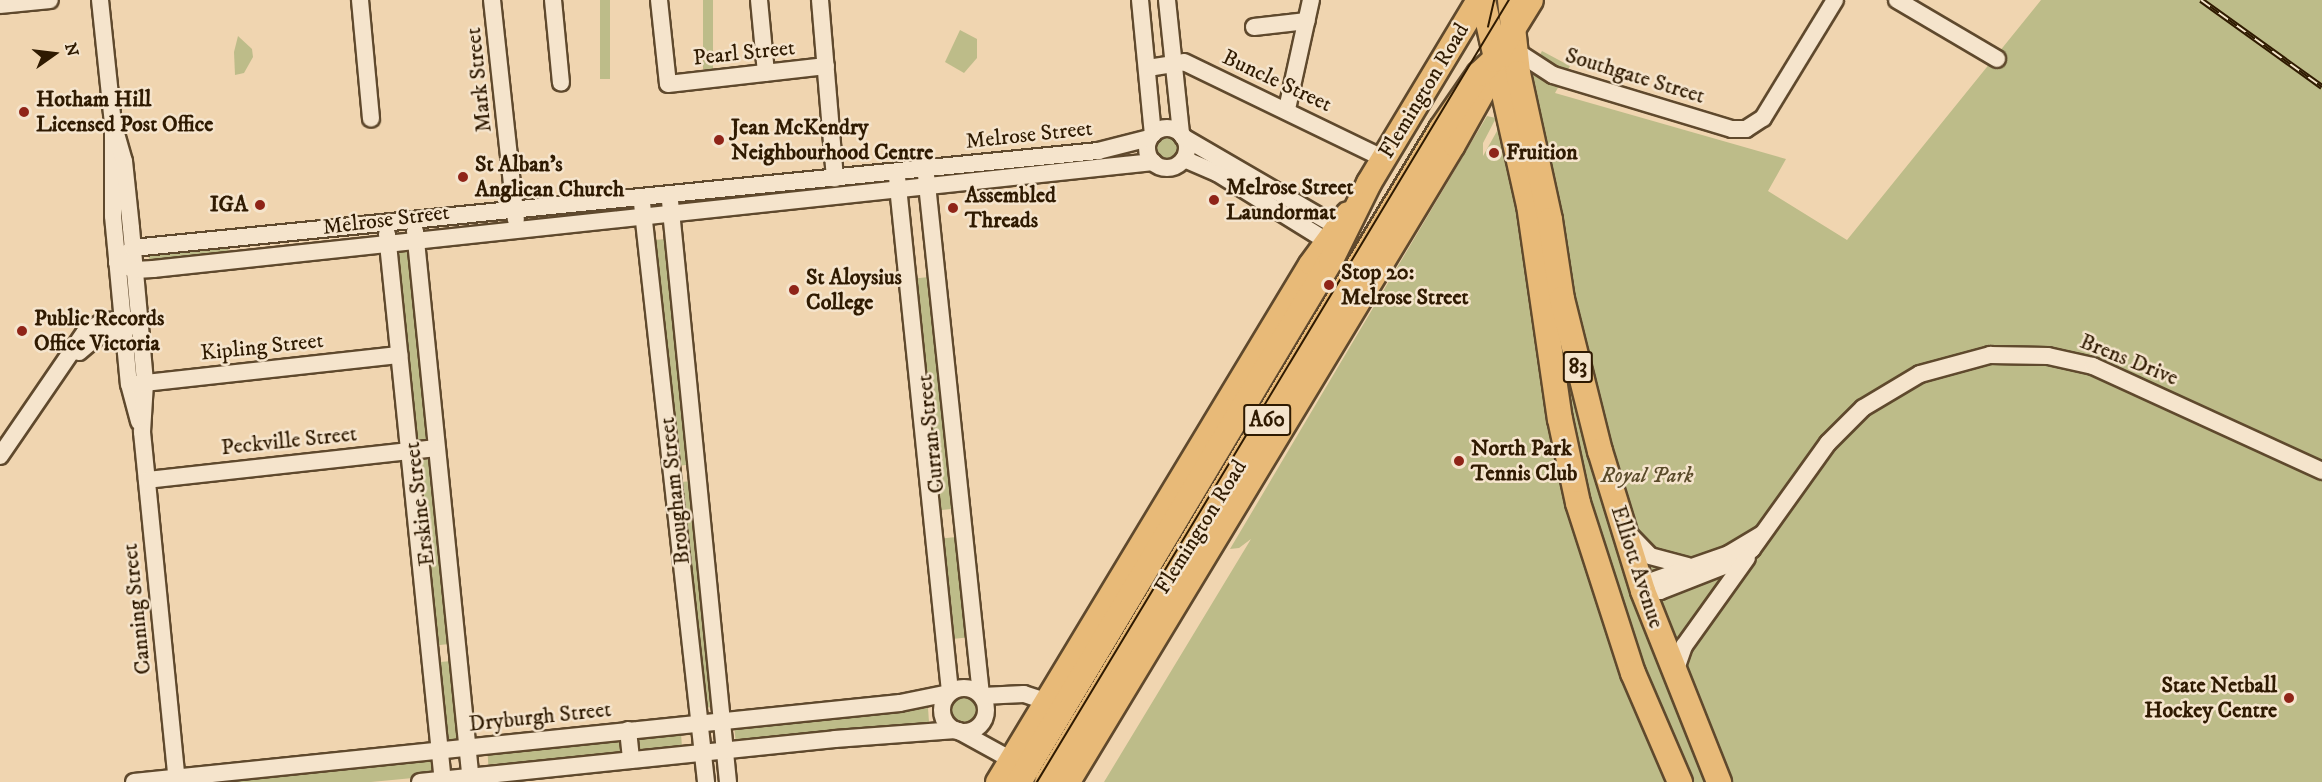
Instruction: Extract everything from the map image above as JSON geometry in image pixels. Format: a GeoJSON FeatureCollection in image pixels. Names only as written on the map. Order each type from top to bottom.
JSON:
{"type":"FeatureCollection","features":[{"type":"Feature","properties":{"kind":"highway","name":"Flemington Road"},"geometry":{"type":"LineString","coordinates":[[1019,782],[1054,703],[1184,490],[1334,255],[1383,158],[1479,0]]}},
{"type":"Feature","properties":{"kind":"highway","name":"83"},"geometry":{"type":"LineString","coordinates":[[1483,0],[1504,50]]}},
{"type":"Feature","properties":{"kind":"highway","name":"83"},"geometry":{"type":"LineString","coordinates":[[1504,50],[1510,0]]}},
{"type":"Feature","properties":{"kind":"highway","name":"Flemington Road"},"geometry":{"type":"LineString","coordinates":[[1047,782],[1442,129],[1479,74],[1504,50],[1531,0]]}},
{"type":"Feature","properties":{"kind":"highway","name":"Elliott Avenue"},"geometry":{"type":"LineString","coordinates":[[1504,50],[1562,299],[1611,488],[1643,591],[1674,677],[1719,782]]}},
{"type":"Feature","properties":{"kind":"highway","name":"Elliott Avenue"},"geometry":{"type":"LineString","coordinates":[[1504,50],[1533,226],[1560,419],[1578,503],[1607,601],[1633,673],[1680,782]]}},
{"type":"Feature","properties":{"kind":"highway"},"geometry":{"type":"LineString","coordinates":[[1607,601],[1643,591]]}},
{"type":"Feature","properties":{"kind":"highway"},"geometry":{"type":"LineString","coordinates":[[1054,703],[1089,711]]}},
{"type":"Feature","properties":{"kind":"main road","name":"Flemington Road"},"geometry":{"type":"LineString","coordinates":[[1075,772],[1454,147],[1504,50]]}},
{"type":"Feature","properties":{"kind":"main road","name":"Flemington Road"},"geometry":{"type":"LineString","coordinates":[[1184,490],[1331,233],[1369,183]]}},
{"type":"Feature","properties":{"kind":"main road","name":"Flemington Road"},"geometry":{"type":"LineString","coordinates":[[996,782],[1010,759],[1054,703]]}},
{"type":"Feature","properties":{"kind":"main road"},"geometry":{"type":"LineString","coordinates":[[1075,772],[1089,711]]}},
{"type":"Feature","properties":{"kind":"street"},"geometry":{"type":"LineString","coordinates":[[2,5],[50,0]]}},
{"type":"Feature","properties":{"kind":"street","name":"Canning Street"},"geometry":{"type":"LineString","coordinates":[[100,0],[116,154],[129,209],[133,248],[140,322],[137,384]]}},
{"type":"Feature","properties":{"kind":"street"},"geometry":{"type":"LineString","coordinates":[[360,0],[371,118]]}},
{"type":"Feature","properties":{"kind":"street","name":"Mark Street"},"geometry":{"type":"LineString","coordinates":[[492,0],[515,219]]}},
{"type":"Feature","properties":{"kind":"street"},"geometry":{"type":"LineString","coordinates":[[553,0],[561,83]]}},
{"type":"Feature","properties":{"kind":"street","name":"Pearl Street"},"geometry":{"type":"LineString","coordinates":[[659,0],[668,84],[826,66]]}},
{"type":"Feature","properties":{"kind":"street"},"geometry":{"type":"LineString","coordinates":[[759,0],[766,73]]}},
{"type":"Feature","properties":{"kind":"street"},"geometry":{"type":"LineString","coordinates":[[820,0],[835,178]]}},
{"type":"Feature","properties":{"kind":"street"},"geometry":{"type":"LineString","coordinates":[[1140,0],[1148,68],[1151,136],[1147,153],[1153,162],[1166,168],[1184,159],[1246,181]]}},
{"type":"Feature","properties":{"kind":"street"},"geometry":{"type":"LineString","coordinates":[[1167,0],[1182,135],[1187,148],[1184,159]]}},
{"type":"Feature","properties":{"kind":"street"},"geometry":{"type":"LineString","coordinates":[[1287,109],[1311,0]]}},
{"type":"Feature","properties":{"kind":"street"},"geometry":{"type":"LineString","coordinates":[[1739,126],[1759,105],[1822,0]]}},
{"type":"Feature","properties":{"kind":"street"},"geometry":{"type":"LineString","coordinates":[[1739,126],[1753,127],[1763,118],[1835,0]]}},
{"type":"Feature","properties":{"kind":"street"},"geometry":{"type":"LineString","coordinates":[[1897,0],[1997,59]]}},
{"type":"Feature","properties":{"kind":"street"},"geometry":{"type":"LineString","coordinates":[[1254,27],[1307,21]]}},
{"type":"Feature","properties":{"kind":"street","name":"Southgate Street"},"geometry":{"type":"LineString","coordinates":[[1504,50],[1550,74],[1711,122],[1739,126]]}},
{"type":"Feature","properties":{"kind":"street","name":"Buncle Street"},"geometry":{"type":"LineString","coordinates":[[1148,68],[1184,62],[1287,109],[1383,158]]}},
{"type":"Feature","properties":{"kind":"street"},"geometry":{"type":"LineString","coordinates":[[1151,136],[1167,128],[1182,135],[1246,181],[1331,233]]}},
{"type":"Feature","properties":{"kind":"street","name":"Melrose Street"},"geometry":{"type":"LineString","coordinates":[[1098,158],[1151,136]]}},
{"type":"Feature","properties":{"kind":"street","name":"Canning Street"},"geometry":{"type":"LineString","coordinates":[[116,154],[113,218],[117,262],[123,324],[137,384],[176,780]]}},
{"type":"Feature","properties":{"kind":"street","name":"Melrose Street"},"geometry":{"type":"LineString","coordinates":[[133,248],[302,229],[413,221],[515,219],[1098,158],[1153,162]]}},
{"type":"Feature","properties":{"kind":"street","name":"Curran Street"},"geometry":{"type":"LineString","coordinates":[[926,176],[981,696]]}},
{"type":"Feature","properties":{"kind":"street","name":"Melrose Street"},"geometry":{"type":"LineString","coordinates":[[751,194],[835,178],[898,179]]}},
{"type":"Feature","properties":{"kind":"street","name":"Curran Street"},"geometry":{"type":"LineString","coordinates":[[898,179],[950,693]]}},
{"type":"Feature","properties":{"kind":"street","name":"Brougham Street"},"geometry":{"type":"LineString","coordinates":[[671,203],[695,472],[727,780]]}},
{"type":"Feature","properties":{"kind":"street","name":"Brougham Street"},"geometry":{"type":"LineString","coordinates":[[642,206],[674,474],[706,781]]}},
{"type":"Feature","properties":{"kind":"street"},"geometry":{"type":"LineString","coordinates":[[113,218],[129,209]]}},
{"type":"Feature","properties":{"kind":"street","name":"Melrose Street"},"geometry":{"type":"LineString","coordinates":[[117,262],[135,270],[305,253],[416,240],[515,219]]}},
{"type":"Feature","properties":{"kind":"street","name":"Erskine Street"},"geometry":{"type":"LineString","coordinates":[[413,221],[471,779]]}},
{"type":"Feature","properties":{"kind":"street","name":"Erskine Street"},"geometry":{"type":"LineString","coordinates":[[386,223],[443,781]]}},
{"type":"Feature","properties":{"kind":"street","name":"Melrose Street"},"geometry":{"type":"LineString","coordinates":[[302,229],[305,253]]}},
{"type":"Feature","properties":{"kind":"street"},"geometry":{"type":"LineString","coordinates":[[236,237],[238,260]]}},
{"type":"Feature","properties":{"kind":"street"},"geometry":{"type":"LineString","coordinates":[[117,262],[133,248]]}},
{"type":"Feature","properties":{"kind":"street"},"geometry":{"type":"LineString","coordinates":[[0,456],[88,329],[140,322]]}},
{"type":"Feature","properties":{"kind":"street","name":"Kipling Street"},"geometry":{"type":"LineString","coordinates":[[137,384],[399,355]]}},
{"type":"Feature","properties":{"kind":"street","name":"Brens Drive"},"geometry":{"type":"LineString","coordinates":[[1643,591],[1660,591],[1725,568],[1744,556],[1828,443],[1863,408],[1920,374],[1990,355],[2048,356],[2093,366],[2322,471]]}},
{"type":"Feature","properties":{"kind":"street","name":"Peckville Street"},"geometry":{"type":"LineString","coordinates":[[147,480],[435,448]]}},
{"type":"Feature","properties":{"kind":"street"},"geometry":{"type":"LineString","coordinates":[[674,474],[695,472]]}},
{"type":"Feature","properties":{"kind":"street"},"geometry":{"type":"LineString","coordinates":[[1611,488],[1627,530],[1646,554],[1672,564],[1699,565]]}},
{"type":"Feature","properties":{"kind":"street"},"geometry":{"type":"LineString","coordinates":[[1674,677],[1684,646],[1760,537]]}},
{"type":"Feature","properties":{"kind":"street","name":"Brens Drive"},"geometry":{"type":"LineString","coordinates":[[1643,591],[1652,581],[1729,555],[1760,537]]}},
{"type":"Feature","properties":{"kind":"street"},"geometry":{"type":"LineString","coordinates":[[431,655],[459,652]]}},
{"type":"Feature","properties":{"kind":"street"},"geometry":{"type":"LineString","coordinates":[[1010,759],[946,723],[942,712],[950,693],[964,687],[981,696],[1024,694],[1054,703]]}},
{"type":"Feature","properties":{"kind":"street","name":"Dryburgh Street"},"geometry":{"type":"LineString","coordinates":[[134,782],[176,780],[628,730],[915,702],[950,693]]}},
{"type":"Feature","properties":{"kind":"street"},"geometry":{"type":"LineString","coordinates":[[420,782],[471,779],[725,751],[970,731],[983,722],[986,707],[981,696]]}},
{"type":"Feature","properties":{"kind":"street"},"geometry":{"type":"LineString","coordinates":[[628,730],[631,760]]}},
{"type":"Feature","properties":{"kind":"street"},"geometry":{"type":"LineString","coordinates":[[706,781],[727,780]]}},
{"type":"Feature","properties":{"kind":"green space"},"geometry":{"type":"Polygon","coordinates":[[[600,0],[610,0],[610,79],[600,79],[600,0]]]}},
{"type":"Feature","properties":{"kind":"green space"},"geometry":{"type":"Polygon","coordinates":[[[703,0],[713,0],[713,69],[703,69],[703,0]]]}},
{"type":"Feature","properties":{"kind":"green space","name":"Royal Park"},"geometry":{"type":"Polygon","coordinates":[[[2041,0],[2322,0],[2322,782],[1104,782],[1251,539],[1239,548],[1230,549],[1487,116],[1496,118],[1483,143],[1483,156],[1542,51],[1570,66],[1555,93],[1786,159],[1768,191],[1847,240],[2041,0]]]}},
{"type":"Feature","properties":{"kind":"green space"},"geometry":{"type":"Polygon","coordinates":[[[960,30],[977,39],[977,58],[964,73],[945,62],[960,30]]]}},
{"type":"Feature","properties":{"kind":"green space"},"geometry":{"type":"Polygon","coordinates":[[[238,36],[252,49],[253,57],[244,73],[235,75],[234,52],[238,36]]]}},
{"type":"Feature","properties":{"kind":"green space"},"geometry":{"type":"Polygon","coordinates":[[[1167,136],[1176,139],[1179,148],[1176,157],[1167,160],[1158,157],[1155,148],[1158,139],[1167,136]]]}},
{"type":"Feature","properties":{"kind":"green space"},"geometry":{"type":"Polygon","coordinates":[[[665,239],[689,465],[676,466],[652,240],[665,239]]]}},
{"type":"Feature","properties":{"kind":"green space"},"geometry":{"type":"Polygon","coordinates":[[[228,245],[229,256],[149,263],[148,252],[228,245]]]}},
{"type":"Feature","properties":{"kind":"green space"},"geometry":{"type":"Polygon","coordinates":[[[407,250],[427,443],[414,444],[394,251],[407,250]]]}},
{"type":"Feature","properties":{"kind":"green space"},"geometry":{"type":"Polygon","coordinates":[[[929,277],[953,509],[939,510],[915,278],[929,277]]]}},
{"type":"Feature","properties":{"kind":"green space"},"geometry":{"type":"Polygon","coordinates":[[[430,459],[449,644],[436,645],[416,460],[430,459]]]}},
{"type":"Feature","properties":{"kind":"green space"},"geometry":{"type":"Polygon","coordinates":[[[692,481],[716,707],[703,708],[679,482],[692,481]]]}},
{"type":"Feature","properties":{"kind":"green space"},"geometry":{"type":"Polygon","coordinates":[[[956,537],[967,637],[955,639],[944,538],[956,537]]]}},
{"type":"Feature","properties":{"kind":"green space"},"geometry":{"type":"Polygon","coordinates":[[[452,661],[459,739],[444,740],[437,662],[452,661]]]}},
{"type":"Feature","properties":{"kind":"green space"},"geometry":{"type":"Polygon","coordinates":[[[964,693],[976,698],[981,710],[976,722],[964,727],[952,722],[947,710],[952,698],[964,693]]]}},
{"type":"Feature","properties":{"kind":"green space"},"geometry":{"type":"Polygon","coordinates":[[[928,708],[929,722],[736,744],[734,726],[928,708]]]}},
{"type":"Feature","properties":{"kind":"green space"},"geometry":{"type":"Polygon","coordinates":[[[681,733],[682,748],[634,751],[633,736],[681,733]]]}},
{"type":"Feature","properties":{"kind":"green space"},"geometry":{"type":"Polygon","coordinates":[[[621,741],[622,755],[488,764],[487,750],[621,741]]]}},
{"type":"Feature","properties":{"kind":"green space"},"geometry":{"type":"Polygon","coordinates":[[[431,758],[434,776],[371,782],[205,782],[431,758]]]}},
{"type":"Feature","properties":{"kind":"tram line"},"geometry":{"type":"LineString","coordinates":[[1488,27],[1494,0]]}},
{"type":"Feature","properties":{"kind":"tram line"},"geometry":{"type":"LineString","coordinates":[[1037,782],[1509,0]]}},
{"type":"Feature","properties":{"kind":"railway"},"geometry":{"type":"LineString","coordinates":[[2201,0],[2322,87]]}},
{"type":"Feature","properties":{"kind":"place","name":"Hotham Hill Licensed Post Office"},"geometry":{"type":"Point","coordinates":[24,112]}},
{"type":"Feature","properties":{"kind":"place","name":"Jean McKendry Neighbourhood Centre"},"geometry":{"type":"Point","coordinates":[719,140]}},
{"type":"Feature","properties":{"kind":"place","name":"Fruition"},"geometry":{"type":"Point","coordinates":[1494,153]}},
{"type":"Feature","properties":{"kind":"place","name":"St Alban's Anglican Church"},"geometry":{"type":"Point","coordinates":[463,177]}},
{"type":"Feature","properties":{"kind":"place","name":"Melrose Street Laundormat"},"geometry":{"type":"Point","coordinates":[1214,200]}},
{"type":"Feature","properties":{"kind":"place","name":"IGA"},"geometry":{"type":"Point","coordinates":[260,205]}},
{"type":"Feature","properties":{"kind":"place","name":"Assembled Threads"},"geometry":{"type":"Point","coordinates":[953,208]}},
{"type":"Feature","properties":{"kind":"place","name":"Stop 20: Melrose Street"},"geometry":{"type":"Point","coordinates":[1329,285]}},
{"type":"Feature","properties":{"kind":"place","name":"St Aloysius College"},"geometry":{"type":"Point","coordinates":[794,290]}},
{"type":"Feature","properties":{"kind":"place","name":"Public Records Office Victoria"},"geometry":{"type":"Point","coordinates":[22,331]}},
{"type":"Feature","properties":{"kind":"place","name":"North Park Tennis Club"},"geometry":{"type":"Point","coordinates":[1459,461]}},
{"type":"Feature","properties":{"kind":"place","name":"State Netball Hockey Centre"},"geometry":{"type":"Point","coordinates":[2289,698]}}]}
